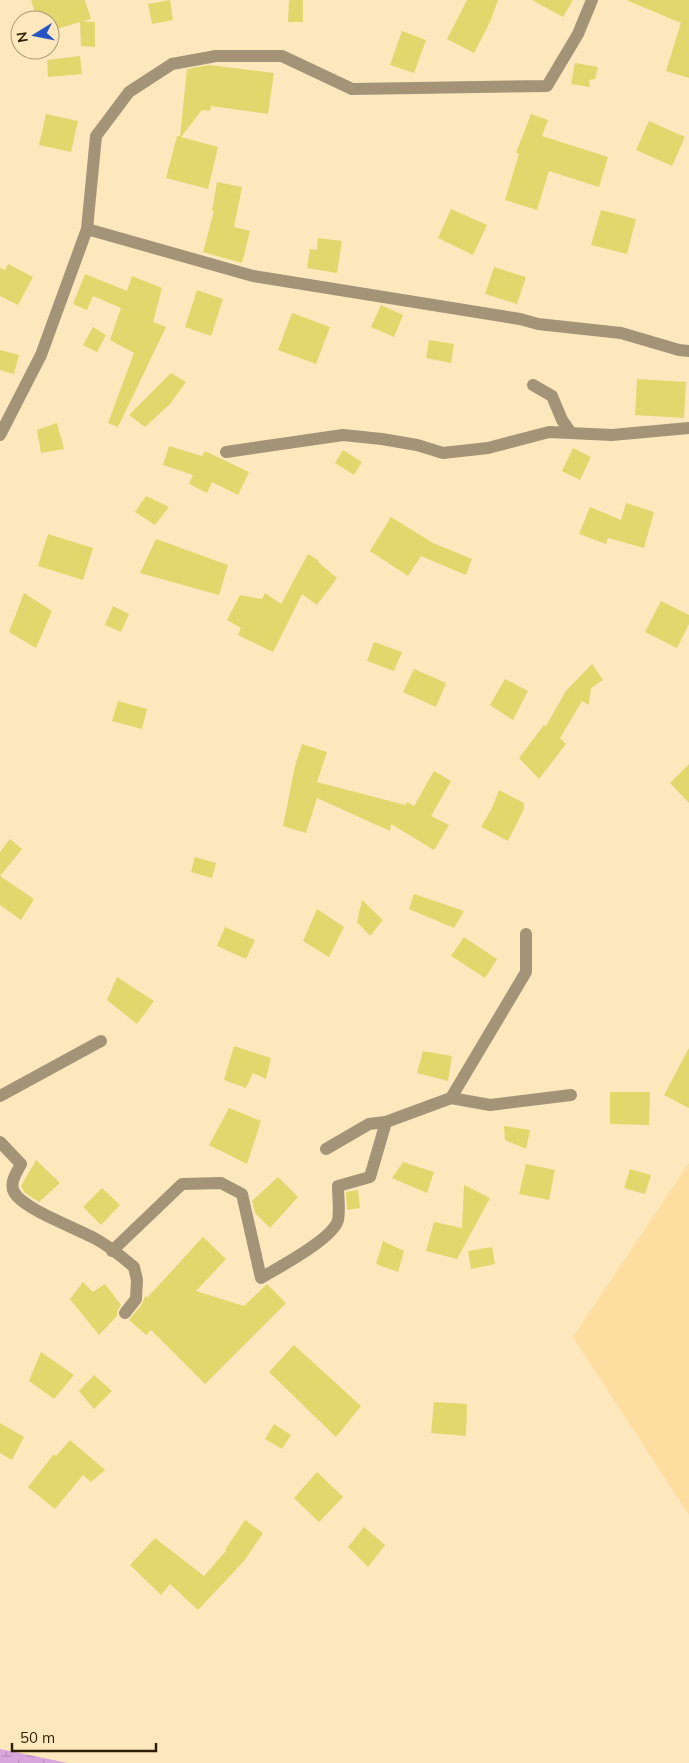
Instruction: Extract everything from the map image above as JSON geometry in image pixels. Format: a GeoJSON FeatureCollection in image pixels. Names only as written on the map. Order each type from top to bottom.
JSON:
{"type":"FeatureCollection","features":[{"type":"Feature","properties":{"kind":"street"},"geometry":{"type":"LineString","coordinates":[[0,435],[41,355],[87,229],[96,136],[129,92],[172,64],[216,56],[282,56],[352,89],[547,86],[578,34],[592,0]]}},
{"type":"Feature","properties":{"kind":"street"},"geometry":{"type":"LineString","coordinates":[[87,229],[253,276],[520,319],[538,324],[621,332],[679,350],[689,351]]}},
{"type":"Feature","properties":{"kind":"street"},"geometry":{"type":"LineString","coordinates":[[534,385],[552,396],[562,420],[571,433]]}},
{"type":"Feature","properties":{"kind":"street"},"geometry":{"type":"LineString","coordinates":[[226,452],[343,435],[417,445],[444,453],[488,448],[549,432],[612,435],[689,428]]}},
{"type":"Feature","properties":{"kind":"street"},"geometry":{"type":"LineString","coordinates":[[451,1098],[526,972],[526,934]]}},
{"type":"Feature","properties":{"kind":"street"},"geometry":{"type":"LineString","coordinates":[[0,1096],[101,1041]]}},
{"type":"Feature","properties":{"kind":"street"},"geometry":{"type":"LineString","coordinates":[[326,1149],[369,1124],[386,1122],[451,1098],[490,1105],[572,1095]]}},
{"type":"Feature","properties":{"kind":"street"},"geometry":{"type":"LineString","coordinates":[[112,1251],[182,1184],[221,1183],[242,1194],[262,1278],[327,1235],[338,1221],[338,1186],[370,1177],[386,1122]]}},
{"type":"Feature","properties":{"kind":"street"},"geometry":{"type":"LineString","coordinates":[[0,1142],[21,1164],[12,1184],[14,1193],[44,1214],[96,1238],[134,1267],[137,1280],[136,1299],[125,1314]]}},
{"type":"Feature","properties":{"kind":"shaded area"},"geometry":{"type":"Polygon","coordinates":[[[689,1163],[689,1515],[573,1337],[689,1163]]]}},
{"type":"Feature","properties":{"kind":"green space"},"geometry":{"type":"Polygon","coordinates":[[[0,1749],[68,1763],[0,1763],[0,1749]]]}},
{"type":"Feature","properties":{"kind":"building"},"geometry":{"type":"Polygon","coordinates":[[[31,0],[85,0],[91,19],[82,21],[95,22],[95,47],[81,46],[80,22],[60,28],[60,10],[34,10],[31,0]]]}},
{"type":"Feature","properties":{"kind":"building"},"geometry":{"type":"Polygon","coordinates":[[[170,0],[173,20],[152,24],[148,4],[170,0]]]}},
{"type":"Feature","properties":{"kind":"building"},"geometry":{"type":"Polygon","coordinates":[[[289,0],[303,0],[303,22],[288,22],[289,0]]]}},
{"type":"Feature","properties":{"kind":"building"},"geometry":{"type":"Polygon","coordinates":[[[467,0],[498,0],[490,22],[474,53],[447,39],[467,0]]]}},
{"type":"Feature","properties":{"kind":"building"},"geometry":{"type":"Polygon","coordinates":[[[532,0],[573,0],[563,17],[532,0]]]}},
{"type":"Feature","properties":{"kind":"building"},"geometry":{"type":"Polygon","coordinates":[[[626,0],[689,0],[689,78],[666,71],[681,23],[626,0]]]}},
{"type":"Feature","properties":{"kind":"building"},"geometry":{"type":"Polygon","coordinates":[[[402,31],[426,40],[414,73],[390,65],[402,31]]]}},
{"type":"Feature","properties":{"kind":"building"},"geometry":{"type":"Polygon","coordinates":[[[80,56],[82,74],[48,77],[47,60],[60,60],[60,58],[80,56]]]}},
{"type":"Feature","properties":{"kind":"building"},"geometry":{"type":"Polygon","coordinates":[[[575,63],[598,67],[595,79],[589,80],[590,87],[571,84],[575,63]]]}},
{"type":"Feature","properties":{"kind":"building"},"geometry":{"type":"Polygon","coordinates":[[[209,65],[274,73],[268,114],[211,106],[210,111],[202,110],[181,137],[218,147],[208,189],[166,178],[177,136],[180,136],[187,69],[209,65]]]}},
{"type":"Feature","properties":{"kind":"building"},"geometry":{"type":"Polygon","coordinates":[[[46,114],[78,121],[71,152],[39,145],[46,114]]]}},
{"type":"Feature","properties":{"kind":"building"},"geometry":{"type":"Polygon","coordinates":[[[531,114],[548,120],[542,136],[608,157],[599,187],[549,171],[537,210],[505,200],[519,154],[516,153],[531,114]]]}},
{"type":"Feature","properties":{"kind":"building"},"geometry":{"type":"Polygon","coordinates":[[[649,121],[685,137],[672,166],[636,150],[649,121]]]}},
{"type":"Feature","properties":{"kind":"building"},"geometry":{"type":"Polygon","coordinates":[[[217,182],[242,187],[234,227],[250,231],[242,263],[203,252],[214,211],[212,211],[217,182]]]}},
{"type":"Feature","properties":{"kind":"building"},"geometry":{"type":"Polygon","coordinates":[[[451,209],[487,225],[473,255],[438,238],[451,209]]]}},
{"type":"Feature","properties":{"kind":"building"},"geometry":{"type":"Polygon","coordinates":[[[601,210],[636,219],[627,254],[591,245],[601,210]]]}},
{"type":"Feature","properties":{"kind":"building"},"geometry":{"type":"Polygon","coordinates":[[[318,238],[342,241],[337,273],[307,268],[310,249],[317,250],[318,238]]]}},
{"type":"Feature","properties":{"kind":"building"},"geometry":{"type":"Polygon","coordinates":[[[8,264],[33,277],[18,305],[0,296],[0,268],[5,270],[8,264]]]}},
{"type":"Feature","properties":{"kind":"building"},"geometry":{"type":"Polygon","coordinates":[[[494,267],[526,277],[517,304],[485,294],[494,267]]]}},
{"type":"Feature","properties":{"kind":"building"},"geometry":{"type":"Polygon","coordinates":[[[85,274],[127,291],[132,276],[162,288],[153,322],[166,327],[118,427],[108,423],[134,353],[110,340],[121,308],[93,296],[87,310],[73,304],[85,274]]]}},
{"type":"Feature","properties":{"kind":"building"},"geometry":{"type":"Polygon","coordinates":[[[197,290],[223,299],[211,336],[185,327],[197,290]]]}},
{"type":"Feature","properties":{"kind":"building"},"geometry":{"type":"Polygon","coordinates":[[[381,305],[403,315],[394,337],[371,327],[381,305]]]}},
{"type":"Feature","properties":{"kind":"building"},"geometry":{"type":"Polygon","coordinates":[[[292,313],[330,327],[316,364],[278,350],[292,313]]]}},
{"type":"Feature","properties":{"kind":"building"},"geometry":{"type":"Polygon","coordinates":[[[93,327],[106,335],[97,352],[83,345],[93,327]]]}},
{"type":"Feature","properties":{"kind":"building"},"geometry":{"type":"Polygon","coordinates":[[[429,340],[454,344],[451,363],[426,358],[429,340]]]}},
{"type":"Feature","properties":{"kind":"building"},"geometry":{"type":"Polygon","coordinates":[[[0,350],[19,355],[14,374],[0,370],[0,350]]]}},
{"type":"Feature","properties":{"kind":"building"},"geometry":{"type":"Polygon","coordinates":[[[171,373],[186,382],[170,404],[145,427],[129,415],[171,373]]]}},
{"type":"Feature","properties":{"kind":"building"},"geometry":{"type":"Polygon","coordinates":[[[637,379],[686,382],[684,418],[635,415],[637,379]]]}},
{"type":"Feature","properties":{"kind":"building"},"geometry":{"type":"Polygon","coordinates":[[[57,423],[64,449],[41,453],[37,430],[57,423]]]}},
{"type":"Feature","properties":{"kind":"building"},"geometry":{"type":"Polygon","coordinates":[[[169,446],[202,456],[205,451],[249,472],[238,495],[212,482],[207,493],[189,484],[193,475],[163,465],[169,446]]]}},
{"type":"Feature","properties":{"kind":"building"},"geometry":{"type":"Polygon","coordinates":[[[573,448],[591,457],[580,480],[562,471],[573,448]]]}},
{"type":"Feature","properties":{"kind":"building"},"geometry":{"type":"Polygon","coordinates":[[[343,450],[362,462],[354,475],[335,463],[343,450]]]}},
{"type":"Feature","properties":{"kind":"building"},"geometry":{"type":"Polygon","coordinates":[[[146,496],[169,507],[155,525],[135,512],[146,496]]]}},
{"type":"Feature","properties":{"kind":"building"},"geometry":{"type":"Polygon","coordinates":[[[626,503],[654,512],[644,548],[608,538],[606,544],[579,534],[590,507],[621,520],[626,503]]]}},
{"type":"Feature","properties":{"kind":"building"},"geometry":{"type":"Polygon","coordinates":[[[391,517],[433,543],[472,559],[466,575],[421,556],[408,576],[370,551],[391,517]]]}},
{"type":"Feature","properties":{"kind":"building"},"geometry":{"type":"Polygon","coordinates":[[[48,534],[93,548],[83,580],[38,566],[48,534]]]}},
{"type":"Feature","properties":{"kind":"building"},"geometry":{"type":"Polygon","coordinates":[[[156,539],[228,565],[219,595],[140,573],[156,539]]]}},
{"type":"Feature","properties":{"kind":"building"},"geometry":{"type":"Polygon","coordinates":[[[308,554],[319,561],[337,578],[317,605],[302,594],[273,652],[238,635],[241,628],[227,620],[240,595],[262,599],[265,593],[281,604],[308,554]]]}},
{"type":"Feature","properties":{"kind":"building"},"geometry":{"type":"Polygon","coordinates":[[[24,593],[52,611],[36,648],[9,632],[24,593]]]}},
{"type":"Feature","properties":{"kind":"building"},"geometry":{"type":"Polygon","coordinates":[[[661,601],[689,615],[689,624],[677,648],[645,632],[661,601]]]}},
{"type":"Feature","properties":{"kind":"building"},"geometry":{"type":"Polygon","coordinates":[[[113,606],[129,614],[121,632],[105,625],[113,606]]]}},
{"type":"Feature","properties":{"kind":"building"},"geometry":{"type":"Polygon","coordinates":[[[374,642],[402,652],[394,671],[367,661],[374,642]]]}},
{"type":"Feature","properties":{"kind":"building"},"geometry":{"type":"Polygon","coordinates":[[[592,664],[603,680],[591,688],[589,705],[582,701],[560,738],[566,744],[539,779],[519,758],[544,725],[546,726],[566,691],[592,664]]]}},
{"type":"Feature","properties":{"kind":"building"},"geometry":{"type":"Polygon","coordinates":[[[414,669],[446,683],[436,707],[403,692],[414,669]]]}},
{"type":"Feature","properties":{"kind":"building"},"geometry":{"type":"Polygon","coordinates":[[[505,679],[528,691],[513,720],[490,705],[505,679]]]}},
{"type":"Feature","properties":{"kind":"building"},"geometry":{"type":"Polygon","coordinates":[[[118,701],[147,709],[142,729],[112,721],[118,701]]]}},
{"type":"Feature","properties":{"kind":"building"},"geometry":{"type":"Polygon","coordinates":[[[302,744],[327,752],[317,782],[405,805],[407,802],[414,806],[434,771],[451,781],[431,816],[449,825],[434,850],[391,824],[390,831],[317,798],[306,833],[283,826],[295,766],[302,744]]]}},
{"type":"Feature","properties":{"kind":"building"},"geometry":{"type":"Polygon","coordinates":[[[689,764],[689,803],[670,783],[689,764]]]}},
{"type":"Feature","properties":{"kind":"building"},"geometry":{"type":"Polygon","coordinates":[[[499,790],[524,803],[524,809],[508,841],[481,827],[492,808],[499,790]]]}},
{"type":"Feature","properties":{"kind":"building"},"geometry":{"type":"Polygon","coordinates":[[[10,839],[22,849],[0,876],[0,852],[10,839]]]}},
{"type":"Feature","properties":{"kind":"building"},"geometry":{"type":"Polygon","coordinates":[[[195,857],[216,863],[212,878],[191,872],[195,857]]]}},
{"type":"Feature","properties":{"kind":"building"},"geometry":{"type":"Polygon","coordinates":[[[0,876],[34,899],[21,920],[0,905],[0,876]]]}},
{"type":"Feature","properties":{"kind":"building"},"geometry":{"type":"Polygon","coordinates":[[[414,894],[464,911],[454,928],[409,909],[414,894]]]}},
{"type":"Feature","properties":{"kind":"building"},"geometry":{"type":"Polygon","coordinates":[[[362,900],[383,920],[370,936],[357,922],[362,900]]]}},
{"type":"Feature","properties":{"kind":"building"},"geometry":{"type":"Polygon","coordinates":[[[317,909],[344,927],[329,957],[303,941],[317,909]]]}},
{"type":"Feature","properties":{"kind":"building"},"geometry":{"type":"Polygon","coordinates":[[[225,927],[255,940],[246,959],[217,946],[225,927]]]}},
{"type":"Feature","properties":{"kind":"building"},"geometry":{"type":"Polygon","coordinates":[[[464,937],[497,959],[485,978],[451,956],[464,937]]]}},
{"type":"Feature","properties":{"kind":"building"},"geometry":{"type":"Polygon","coordinates":[[[117,977],[154,1001],[137,1024],[107,1000],[117,977]]]}},
{"type":"Feature","properties":{"kind":"building"},"geometry":{"type":"Polygon","coordinates":[[[234,1046],[271,1058],[266,1079],[253,1073],[246,1088],[224,1080],[234,1046]]]}},
{"type":"Feature","properties":{"kind":"building"},"geometry":{"type":"Polygon","coordinates":[[[689,1048],[689,1108],[664,1095],[689,1048]]]}},
{"type":"Feature","properties":{"kind":"building"},"geometry":{"type":"Polygon","coordinates":[[[423,1051],[452,1056],[448,1081],[417,1073],[423,1051]]]}},
{"type":"Feature","properties":{"kind":"building"},"geometry":{"type":"Polygon","coordinates":[[[610,1092],[650,1092],[649,1125],[610,1124],[610,1092]]]}},
{"type":"Feature","properties":{"kind":"building"},"geometry":{"type":"Polygon","coordinates":[[[229,1108],[261,1121],[247,1164],[209,1145],[229,1108]]]}},
{"type":"Feature","properties":{"kind":"building"},"geometry":{"type":"Polygon","coordinates":[[[504,1126],[530,1130],[526,1149],[505,1140],[504,1126]]]}},
{"type":"Feature","properties":{"kind":"building"},"geometry":{"type":"Polygon","coordinates":[[[36,1160],[60,1183],[39,1202],[25,1193],[21,1186],[36,1160]]]}},
{"type":"Feature","properties":{"kind":"building"},"geometry":{"type":"Polygon","coordinates":[[[403,1162],[434,1172],[427,1193],[392,1178],[403,1162]]]}},
{"type":"Feature","properties":{"kind":"building"},"geometry":{"type":"Polygon","coordinates":[[[526,1164],[555,1170],[549,1200],[519,1194],[526,1164]]]}},
{"type":"Feature","properties":{"kind":"building"},"geometry":{"type":"Polygon","coordinates":[[[630,1169],[651,1175],[645,1194],[624,1188],[630,1169]]]}},
{"type":"Feature","properties":{"kind":"building"},"geometry":{"type":"Polygon","coordinates":[[[278,1177],[298,1197],[270,1228],[255,1213],[252,1201],[278,1177]]]}},
{"type":"Feature","properties":{"kind":"building"},"geometry":{"type":"Polygon","coordinates":[[[464,1185],[490,1198],[457,1259],[426,1251],[434,1222],[462,1228],[464,1185]]]}},
{"type":"Feature","properties":{"kind":"building"},"geometry":{"type":"Polygon","coordinates":[[[102,1188],[120,1205],[101,1225],[83,1207],[102,1188]]]}},
{"type":"Feature","properties":{"kind":"building"},"geometry":{"type":"Polygon","coordinates":[[[358,1190],[360,1208],[347,1210],[346,1192],[358,1190]]]}},
{"type":"Feature","properties":{"kind":"building"},"geometry":{"type":"Polygon","coordinates":[[[203,1237],[226,1259],[196,1291],[244,1306],[267,1284],[286,1303],[205,1384],[151,1330],[146,1335],[129,1320],[142,1304],[145,1296],[147,1298],[203,1237]]]}},
{"type":"Feature","properties":{"kind":"building"},"geometry":{"type":"Polygon","coordinates":[[[383,1241],[404,1251],[398,1272],[376,1264],[383,1241]]]}},
{"type":"Feature","properties":{"kind":"building"},"geometry":{"type":"Polygon","coordinates":[[[492,1247],[495,1264],[471,1269],[468,1251],[492,1247]]]}},
{"type":"Feature","properties":{"kind":"building"},"geometry":{"type":"Polygon","coordinates":[[[83,1282],[93,1292],[105,1284],[121,1305],[117,1311],[117,1316],[99,1335],[70,1299],[83,1282]]]}},
{"type":"Feature","properties":{"kind":"building"},"geometry":{"type":"Polygon","coordinates":[[[294,1345],[361,1406],[336,1437],[269,1372],[294,1345]]]}},
{"type":"Feature","properties":{"kind":"building"},"geometry":{"type":"Polygon","coordinates":[[[41,1352],[74,1375],[54,1399],[29,1381],[41,1352]]]}},
{"type":"Feature","properties":{"kind":"building"},"geometry":{"type":"Polygon","coordinates":[[[94,1375],[112,1391],[94,1409],[79,1391],[94,1375]]]}},
{"type":"Feature","properties":{"kind":"building"},"geometry":{"type":"Polygon","coordinates":[[[434,1402],[467,1404],[466,1436],[431,1433],[434,1402]]]}},
{"type":"Feature","properties":{"kind":"building"},"geometry":{"type":"Polygon","coordinates":[[[0,1423],[24,1437],[12,1460],[0,1453],[0,1423]]]}},
{"type":"Feature","properties":{"kind":"building"},"geometry":{"type":"Polygon","coordinates":[[[274,1424],[291,1435],[282,1449],[265,1439],[274,1424]]]}},
{"type":"Feature","properties":{"kind":"building"},"geometry":{"type":"Polygon","coordinates":[[[70,1440],[105,1470],[91,1482],[83,1475],[55,1509],[28,1487],[54,1454],[56,1456],[70,1440]]]}},
{"type":"Feature","properties":{"kind":"building"},"geometry":{"type":"Polygon","coordinates":[[[317,1472],[343,1497],[319,1522],[294,1498],[317,1472]]]}},
{"type":"Feature","properties":{"kind":"building"},"geometry":{"type":"Polygon","coordinates":[[[245,1520],[263,1533],[244,1561],[198,1610],[170,1584],[161,1595],[130,1565],[155,1538],[204,1576],[226,1551],[245,1520]]]}},
{"type":"Feature","properties":{"kind":"building"},"geometry":{"type":"Polygon","coordinates":[[[364,1527],[385,1545],[368,1567],[348,1547],[364,1527]]]}}]}
